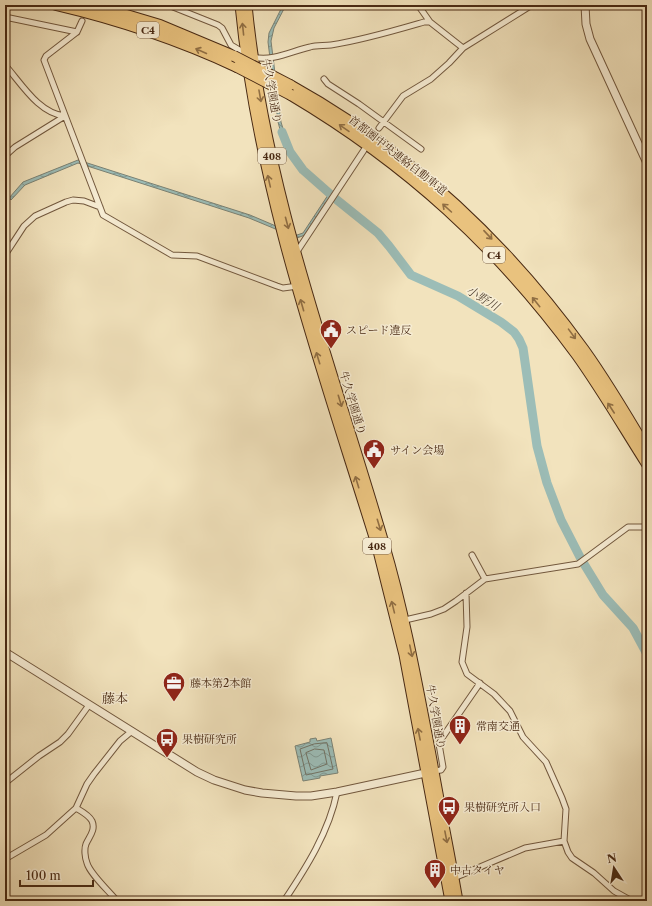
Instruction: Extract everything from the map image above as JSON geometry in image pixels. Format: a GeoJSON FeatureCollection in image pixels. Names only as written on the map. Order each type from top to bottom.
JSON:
{"type":"FeatureCollection","features":[{"type":"Feature","properties":{"kind":"highway","name":"首都圏中央連絡自動車道"},"geometry":{"type":"LineString","coordinates":[[56,5],[124,22],[190,46],[338,113],[377,140],[436,186],[485,232],[521,271],[571,332],[602,376],[647,450]]}},
{"type":"Feature","properties":{"kind":"highway","name":"首都圏中央連絡自動車道"},"geometry":{"type":"LineString","coordinates":[[93,5],[160,26],[234,56],[290,90],[399,168],[430,193],[478,238],[509,270],[536,302],[578,356],[647,464]]}},
{"type":"Feature","properties":{"kind":"highway","name":"牛久学園通り"},"geometry":{"type":"LineString","coordinates":[[240,5],[245,53],[254,112],[270,184],[384,544],[404,620],[416,675],[450,901]]}},
{"type":"Feature","properties":{"kind":"highway","name":"牛久学園通り"},"geometry":{"type":"LineString","coordinates":[[248,5],[254,58],[269,144],[295,253],[301,285],[386,581],[404,655],[458,901]]}},
{"type":"Feature","properties":{"kind":"street"},"geometry":{"type":"LineString","coordinates":[[168,5],[218,25],[222,28],[231,45],[254,58],[260,59],[312,46],[330,46],[424,22],[430,22]]}},
{"type":"Feature","properties":{"kind":"street"},"geometry":{"type":"LineString","coordinates":[[418,5],[430,22],[463,48]]}},
{"type":"Feature","properties":{"kind":"street"},"geometry":{"type":"LineString","coordinates":[[519,5],[523,10]]}},
{"type":"Feature","properties":{"kind":"street"},"geometry":{"type":"LineString","coordinates":[[379,128],[403,96],[431,80],[463,48],[532,5]]}},
{"type":"Feature","properties":{"kind":"street"},"geometry":{"type":"LineString","coordinates":[[586,5],[586,24],[590,38],[647,163]]}},
{"type":"Feature","properties":{"kind":"street"},"geometry":{"type":"LineString","coordinates":[[5,17],[77,32]]}},
{"type":"Feature","properties":{"kind":"street"},"geometry":{"type":"LineString","coordinates":[[82,21],[77,32],[46,56],[44,60],[103,215],[172,255],[197,256],[283,288],[301,285]]}},
{"type":"Feature","properties":{"kind":"street"},"geometry":{"type":"LineString","coordinates":[[5,65],[38,104],[56,114],[66,116]]}},
{"type":"Feature","properties":{"kind":"street"},"geometry":{"type":"LineString","coordinates":[[324,79],[328,84],[384,122],[420,149]]}},
{"type":"Feature","properties":{"kind":"street"},"geometry":{"type":"LineString","coordinates":[[5,156],[15,147],[66,116]]}},
{"type":"Feature","properties":{"kind":"street"},"geometry":{"type":"LineString","coordinates":[[295,253],[332,200],[364,150]]}},
{"type":"Feature","properties":{"kind":"street"},"geometry":{"type":"LineString","coordinates":[[5,255],[24,226],[35,216],[73,200],[84,201],[100,207]]}},
{"type":"Feature","properties":{"kind":"street"},"geometry":{"type":"LineString","coordinates":[[404,620],[431,614],[444,609],[485,579],[578,564],[628,527],[647,527]]}},
{"type":"Feature","properties":{"kind":"street"},"geometry":{"type":"LineString","coordinates":[[472,555],[485,579]]}},
{"type":"Feature","properties":{"kind":"street"},"geometry":{"type":"LineString","coordinates":[[466,593],[467,627],[462,662],[467,674],[494,694],[510,711],[523,737],[543,759],[550,770],[566,809],[564,841],[572,858],[594,873],[614,891],[632,901]]}},
{"type":"Feature","properties":{"kind":"street"},"geometry":{"type":"LineString","coordinates":[[5,652],[197,772],[214,780],[239,788],[262,794],[282,796],[311,796],[337,792],[441,770],[443,767],[439,744],[480,683]]}},
{"type":"Feature","properties":{"kind":"street"},"geometry":{"type":"LineString","coordinates":[[5,783],[39,756],[60,742],[68,734],[89,705]]}},
{"type":"Feature","properties":{"kind":"street"},"geometry":{"type":"LineString","coordinates":[[5,859],[46,835],[76,808],[94,774],[120,741],[132,732]]}},
{"type":"Feature","properties":{"kind":"street"},"geometry":{"type":"LineString","coordinates":[[284,901],[320,841],[327,826],[337,792]]}},
{"type":"Feature","properties":{"kind":"street"},"geometry":{"type":"LineString","coordinates":[[76,808],[88,816],[92,822],[93,828],[91,836],[86,845],[87,863],[96,877],[117,901]]}},
{"type":"Feature","properties":{"kind":"street"},"geometry":{"type":"LineString","coordinates":[[454,878],[525,848],[564,841]]}},
{"type":"Feature","properties":{"kind":"water"},"geometry":{"type":"Polygon","coordinates":[[[283,5],[286,5],[274,28],[271,41],[281,122],[287,142],[284,144],[278,122],[268,42],[269,33],[283,5]]]}},
{"type":"Feature","properties":{"kind":"water"},"geometry":{"type":"Polygon","coordinates":[[[78,160],[250,215],[297,235],[303,233],[328,195],[331,197],[305,235],[297,238],[249,218],[78,163],[25,185],[11,200],[9,198],[23,182],[78,160]]]}},
{"type":"Feature","properties":{"kind":"water"},"geometry":{"type":"Polygon","coordinates":[[[316,738],[317,741],[331,738],[338,773],[303,781],[295,746],[310,742],[310,739],[316,738]]]}},
{"type":"Feature","properties":{"kind":"waterway","name":"小野川"},"geometry":{"type":"LineString","coordinates":[[282,132],[290,152],[303,170],[378,233],[411,275],[458,296],[501,322],[514,332],[519,339],[523,348],[537,446],[547,483],[561,520],[581,559],[603,595],[633,628],[647,654]]}},
{"type":"Feature","properties":{"kind":"waterway"},"geometry":{"type":"LineString","coordinates":[[5,204],[10,198]]}},
{"type":"Feature","properties":{"kind":"place","name":"スピード違反"},"geometry":{"type":"Point","coordinates":[331,350]}},
{"type":"Feature","properties":{"kind":"place","name":"サイン会場"},"geometry":{"type":"Point","coordinates":[374,470]}},
{"type":"Feature","properties":{"kind":"place","name":"藤本第2本館"},"geometry":{"type":"Point","coordinates":[174,702]}},
{"type":"Feature","properties":{"kind":"place","name":"常南交通"},"geometry":{"type":"Point","coordinates":[460,746]}},
{"type":"Feature","properties":{"kind":"place","name":"果樹研究所"},"geometry":{"type":"Point","coordinates":[167,758]}},
{"type":"Feature","properties":{"kind":"place","name":"果樹研究所入口"},"geometry":{"type":"Point","coordinates":[449,826]}},
{"type":"Feature","properties":{"kind":"place","name":"中古タイヤ"},"geometry":{"type":"Point","coordinates":[435,890]}},
{"type":"Feature","properties":{"kind":"district","name":"藤本"},"geometry":{"type":"Point","coordinates":[115,698]}}]}
